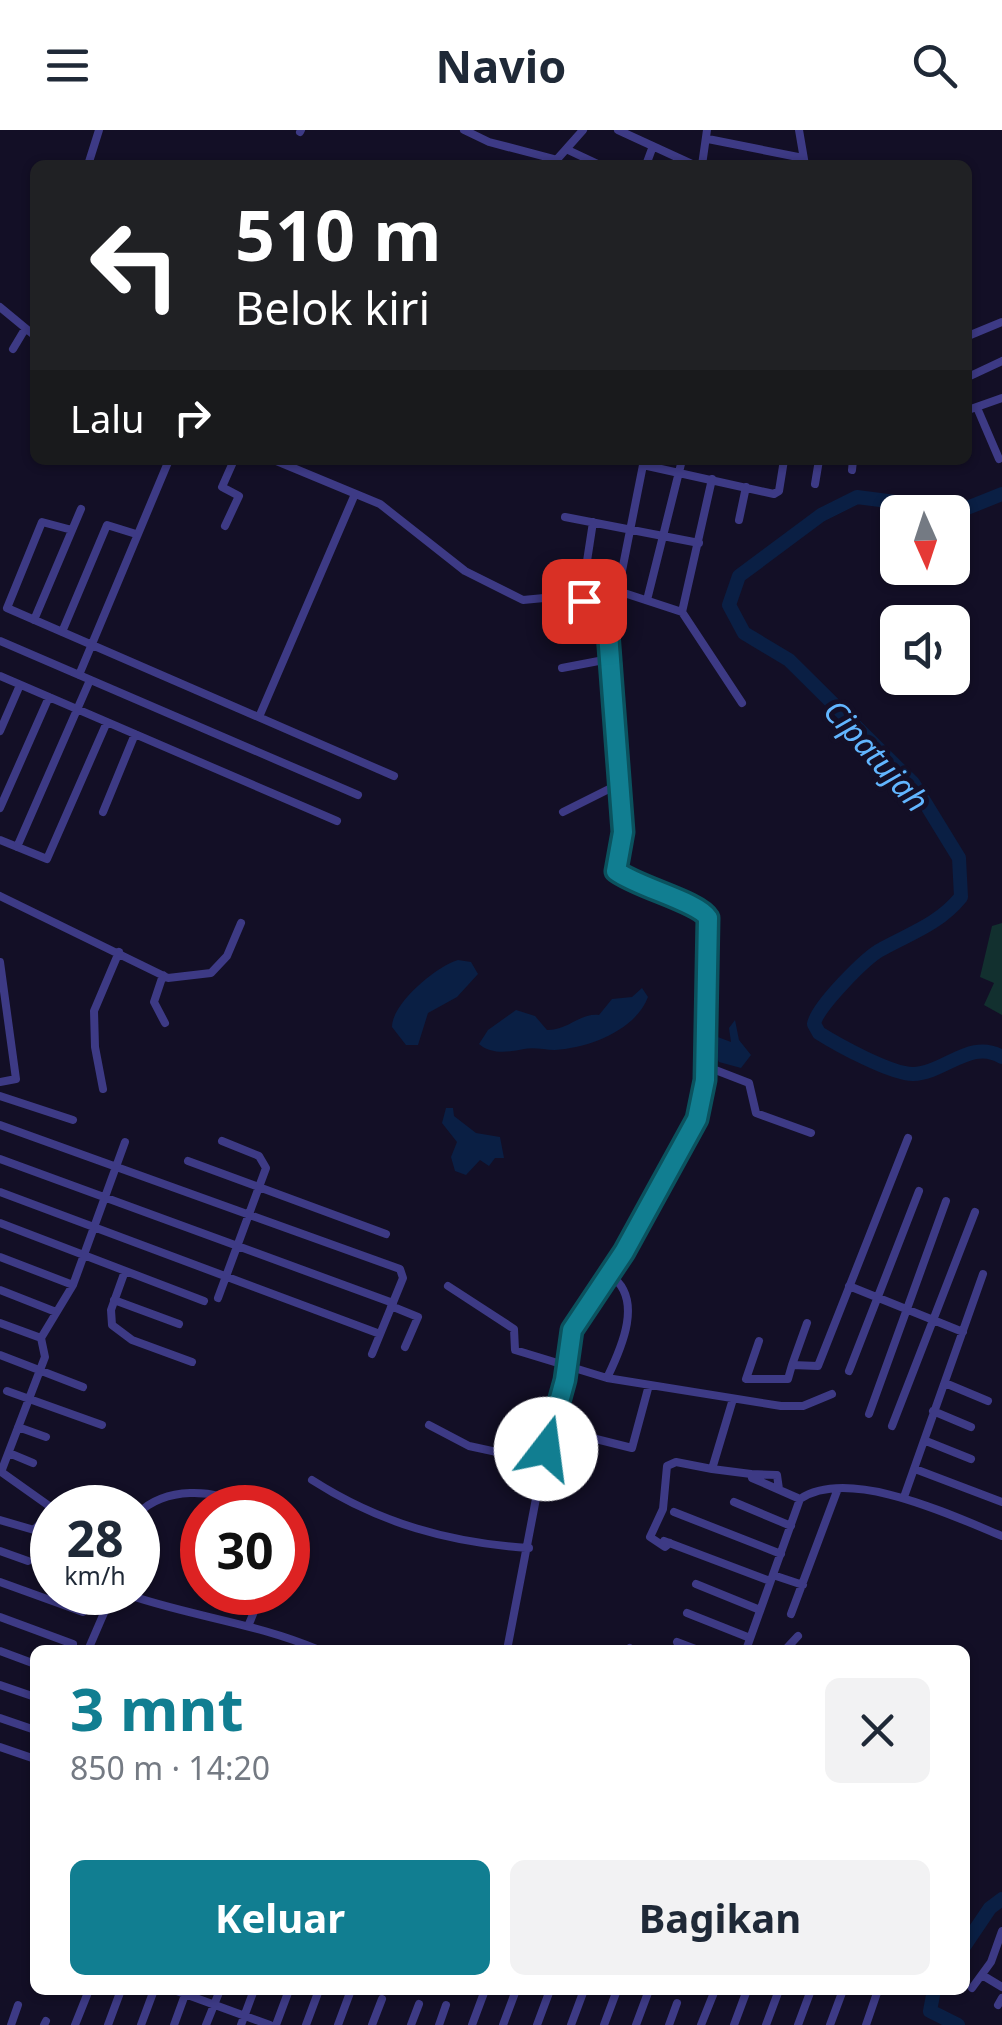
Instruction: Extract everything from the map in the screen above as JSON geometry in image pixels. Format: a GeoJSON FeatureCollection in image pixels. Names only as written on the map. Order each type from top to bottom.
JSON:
{"type":"FeatureCollection","features":[{"type":"Feature","properties":{"kind":"street"},"geometry":{"type":"LineString","coordinates":[[90,160],[99,130]]}},
{"type":"Feature","properties":{"kind":"street"},"geometry":{"type":"LineString","coordinates":[[464,130],[547,160]]}},
{"type":"Feature","properties":{"kind":"street"},"geometry":{"type":"LineString","coordinates":[[556,160],[568,150],[574,134],[583,130]]}},
{"type":"Feature","properties":{"kind":"street"},"geometry":{"type":"LineString","coordinates":[[618,130],[683,160]]}},
{"type":"Feature","properties":{"kind":"street"},"geometry":{"type":"LineString","coordinates":[[799,130],[804,160]]}},
{"type":"Feature","properties":{"kind":"street"},"geometry":{"type":"LineString","coordinates":[[703,160],[707,134],[800,160]]}},
{"type":"Feature","properties":{"kind":"street"},"geometry":{"type":"LineString","coordinates":[[648,160],[653,146]]}},
{"type":"Feature","properties":{"kind":"street"},"geometry":{"type":"LineString","coordinates":[[568,150],[583,160]]}},
{"type":"Feature","properties":{"kind":"street"},"geometry":{"type":"LineString","coordinates":[[0,306],[30,332]]}},
{"type":"Feature","properties":{"kind":"street"},"geometry":{"type":"LineString","coordinates":[[972,334],[1002,322]]}},
{"type":"Feature","properties":{"kind":"street"},"geometry":{"type":"LineString","coordinates":[[12,348],[25,329]]}},
{"type":"Feature","properties":{"kind":"street"},"geometry":{"type":"LineString","coordinates":[[972,375],[1002,361]]}},
{"type":"Feature","properties":{"kind":"street"},"geometry":{"type":"LineString","coordinates":[[1000,459],[973,410],[1002,398]]}},
{"type":"Feature","properties":{"kind":"street"},"geometry":{"type":"LineString","coordinates":[[79,675],[167,465]]}},
{"type":"Feature","properties":{"kind":"street"},"geometry":{"type":"LineString","coordinates":[[224,526],[239,496],[222,487],[232,465]]}},
{"type":"Feature","properties":{"kind":"street"},"geometry":{"type":"LineString","coordinates":[[286,465],[392,511],[447,559],[482,582],[530,601],[618,591],[682,612],[742,703]]}},
{"type":"Feature","properties":{"kind":"street"},"geometry":{"type":"LineString","coordinates":[[618,591],[643,465]]}},
{"type":"Feature","properties":{"kind":"street"},"geometry":{"type":"LineString","coordinates":[[651,465],[776,493],[783,465]]}},
{"type":"Feature","properties":{"kind":"street"},"geometry":{"type":"LineString","coordinates":[[648,600],[681,465]]}},
{"type":"Feature","properties":{"kind":"street"},"geometry":{"type":"LineString","coordinates":[[814,484],[818,465]]}},
{"type":"Feature","properties":{"kind":"street"},"geometry":{"type":"LineString","coordinates":[[682,612],[712,479]]}},
{"type":"Feature","properties":{"kind":"street"},"geometry":{"type":"LineString","coordinates":[[739,520],[746,487]]}},
{"type":"Feature","properties":{"kind":"street"},"geometry":{"type":"LineString","coordinates":[[259,717],[355,494]]}},
{"type":"Feature","properties":{"kind":"street"},"geometry":{"type":"LineString","coordinates":[[34,620],[81,508]]}},
{"type":"Feature","properties":{"kind":"street"},"geometry":{"type":"LineString","coordinates":[[564,516],[698,543]]}},
{"type":"Feature","properties":{"kind":"street"},"geometry":{"type":"LineString","coordinates":[[72,530],[44,521],[7,606],[394,776]]}},
{"type":"Feature","properties":{"kind":"street"},"geometry":{"type":"LineString","coordinates":[[587,561],[594,522]]}},
{"type":"Feature","properties":{"kind":"street"},"geometry":{"type":"LineString","coordinates":[[62,632],[106,525],[136,534]]}},
{"type":"Feature","properties":{"kind":"street"},"geometry":{"type":"LineString","coordinates":[[508,1645],[573,1327],[610,1276],[692,1133],[705,1066],[708,918],[700,907],[646,890],[616,872],[623,841],[604,619],[593,606],[572,597]]}},
{"type":"Feature","properties":{"kind":"street"},"geometry":{"type":"LineString","coordinates":[[0,641],[358,795]]}},
{"type":"Feature","properties":{"kind":"street"},"geometry":{"type":"LineString","coordinates":[[562,668],[608,659]]}},
{"type":"Feature","properties":{"kind":"street"},"geometry":{"type":"LineString","coordinates":[[0,676],[338,820]]}},
{"type":"Feature","properties":{"kind":"street"},"geometry":{"type":"LineString","coordinates":[[17,848],[90,680]]}},
{"type":"Feature","properties":{"kind":"street"},"geometry":{"type":"LineString","coordinates":[[0,731],[20,684]]}},
{"type":"Feature","properties":{"kind":"street"},"geometry":{"type":"LineString","coordinates":[[0,808],[48,697]]}},
{"type":"Feature","properties":{"kind":"street"},"geometry":{"type":"LineString","coordinates":[[0,840],[47,859],[107,722]]}},
{"type":"Feature","properties":{"kind":"street"},"geometry":{"type":"LineString","coordinates":[[104,812],[135,734]]}},
{"type":"Feature","properties":{"kind":"street"},"geometry":{"type":"LineString","coordinates":[[563,812],[617,785]]}},
{"type":"Feature","properties":{"kind":"street"},"geometry":{"type":"LineString","coordinates":[[0,896],[163,975],[192,978],[211,972],[227,956],[241,923]]}},
{"type":"Feature","properties":{"kind":"street"},"geometry":{"type":"LineString","coordinates":[[102,1089],[94,1011],[119,952]]}},
{"type":"Feature","properties":{"kind":"street"},"geometry":{"type":"LineString","coordinates":[[0,962],[3,1008],[16,1080],[0,1082]]}},
{"type":"Feature","properties":{"kind":"street"},"geometry":{"type":"LineString","coordinates":[[163,975],[154,1002],[165,1022]]}},
{"type":"Feature","properties":{"kind":"street"},"geometry":{"type":"LineString","coordinates":[[705,1066],[749,1083],[756,1113],[811,1133]]}},
{"type":"Feature","properties":{"kind":"street"},"geometry":{"type":"LineString","coordinates":[[0,1096],[73,1120]]}},
{"type":"Feature","properties":{"kind":"street"},"geometry":{"type":"LineString","coordinates":[[0,1125],[400,1269],[403,1278],[372,1354]]}},
{"type":"Feature","properties":{"kind":"street"},"geometry":{"type":"LineString","coordinates":[[792,1365],[818,1366],[908,1138]]}},
{"type":"Feature","properties":{"kind":"street"},"geometry":{"type":"LineString","coordinates":[[218,1298],[265,1162],[222,1141]]}},
{"type":"Feature","properties":{"kind":"street"},"geometry":{"type":"LineString","coordinates":[[30,1493],[0,1472],[45,1357],[40,1338],[73,1285],[125,1142]]}},
{"type":"Feature","properties":{"kind":"street"},"geometry":{"type":"LineString","coordinates":[[0,1159],[392,1304],[418,1317],[405,1347]]}},
{"type":"Feature","properties":{"kind":"street"},"geometry":{"type":"LineString","coordinates":[[188,1161],[386,1234]]}},
{"type":"Feature","properties":{"kind":"street"},"geometry":{"type":"LineString","coordinates":[[849,1371],[918,1191]]}},
{"type":"Feature","properties":{"kind":"street"},"geometry":{"type":"LineString","coordinates":[[0,1192],[380,1334]]}},
{"type":"Feature","properties":{"kind":"street"},"geometry":{"type":"LineString","coordinates":[[869,1414],[910,1310],[946,1200]]}},
{"type":"Feature","properties":{"kind":"street"},"geometry":{"type":"LineString","coordinates":[[892,1426],[975,1212]]}},
{"type":"Feature","properties":{"kind":"street"},"geometry":{"type":"LineString","coordinates":[[0,1223],[204,1301]]}},
{"type":"Feature","properties":{"kind":"street"},"geometry":{"type":"LineString","coordinates":[[0,1257],[73,1285]]}},
{"type":"Feature","properties":{"kind":"street"},"geometry":{"type":"LineString","coordinates":[[125,1271],[110,1320],[122,1334],[192,1362]]}},
{"type":"Feature","properties":{"kind":"street"},"geometry":{"type":"LineString","coordinates":[[904,1497],[983,1274]]}},
{"type":"Feature","properties":{"kind":"street"},"geometry":{"type":"LineString","coordinates":[[607,1378],[625,1332],[628,1297],[626,1289],[610,1276]]}},
{"type":"Feature","properties":{"kind":"street"},"geometry":{"type":"LineString","coordinates":[[448,1286],[514,1329],[515,1350],[567,1368],[649,1386],[796,1407],[832,1394]]}},
{"type":"Feature","properties":{"kind":"street"},"geometry":{"type":"LineString","coordinates":[[850,1286],[963,1332]]}},
{"type":"Feature","properties":{"kind":"street"},"geometry":{"type":"LineString","coordinates":[[0,1290],[56,1312]]}},
{"type":"Feature","properties":{"kind":"street"},"geometry":{"type":"LineString","coordinates":[[114,1300],[179,1324]]}},
{"type":"Feature","properties":{"kind":"street"},"geometry":{"type":"LineString","coordinates":[[759,1340],[746,1378],[788,1380],[807,1322]]}},
{"type":"Feature","properties":{"kind":"street"},"geometry":{"type":"LineString","coordinates":[[0,1323],[40,1338]]}},
{"type":"Feature","properties":{"kind":"street"},"geometry":{"type":"LineString","coordinates":[[0,1355],[83,1387]]}},
{"type":"Feature","properties":{"kind":"street"},"geometry":{"type":"LineString","coordinates":[[945,1383],[988,1401]]}},
{"type":"Feature","properties":{"kind":"street"},"geometry":{"type":"LineString","coordinates":[[552,1428],[632,1448],[649,1386]]}},
{"type":"Feature","properties":{"kind":"street"},"geometry":{"type":"LineString","coordinates":[[8,1391],[102,1425]]}},
{"type":"Feature","properties":{"kind":"street"},"geometry":{"type":"LineString","coordinates":[[712,1470],[734,1398]]}},
{"type":"Feature","properties":{"kind":"street"},"geometry":{"type":"LineString","coordinates":[[933,1411],[971,1427]]}},
{"type":"Feature","properties":{"kind":"street"},"geometry":{"type":"LineString","coordinates":[[429,1425],[469,1446],[543,1462]]}},
{"type":"Feature","properties":{"kind":"street"},"geometry":{"type":"LineString","coordinates":[[18,1427],[46,1437]]}},
{"type":"Feature","properties":{"kind":"street"},"geometry":{"type":"LineString","coordinates":[[926,1441],[971,1459]]}},
{"type":"Feature","properties":{"kind":"street"},"geometry":{"type":"LineString","coordinates":[[9,1453],[33,1463]]}},
{"type":"Feature","properties":{"kind":"street"},"geometry":{"type":"LineString","coordinates":[[802,1585],[667,1542],[665,1547],[650,1537],[663,1509],[667,1466],[676,1462],[751,1474],[800,1498],[836,1491],[880,1490],[1002,1536]]}},
{"type":"Feature","properties":{"kind":"street"},"geometry":{"type":"LineString","coordinates":[[914,1469],[1002,1502]]}},
{"type":"Feature","properties":{"kind":"street"},"geometry":{"type":"LineString","coordinates":[[312,1480],[368,1514],[418,1530],[528,1548]]}},
{"type":"Feature","properties":{"kind":"street"},"geometry":{"type":"LineString","coordinates":[[791,1614],[836,1491]]}},
{"type":"Feature","properties":{"kind":"street"},"geometry":{"type":"LineString","coordinates":[[748,1645],[800,1498]]}},
{"type":"Feature","properties":{"kind":"street"},"geometry":{"type":"LineString","coordinates":[[734,1502],[792,1526]]}},
{"type":"Feature","properties":{"kind":"street"},"geometry":{"type":"LineString","coordinates":[[674,1512],[781,1554]]}},
{"type":"Feature","properties":{"kind":"street"},"geometry":{"type":"LineString","coordinates":[[0,1520],[30,1529]]}},
{"type":"Feature","properties":{"kind":"street"},"geometry":{"type":"LineString","coordinates":[[0,1551],[28,1560]]}},
{"type":"Feature","properties":{"kind":"street"},"geometry":{"type":"LineString","coordinates":[[0,1582],[30,1593]]}},
{"type":"Feature","properties":{"kind":"street"},"geometry":{"type":"LineString","coordinates":[[696,1584],[760,1610]]}},
{"type":"Feature","properties":{"kind":"street"},"geometry":{"type":"LineString","coordinates":[[160,1606],[249,1624],[305,1645]]}},
{"type":"Feature","properties":{"kind":"street"},"geometry":{"type":"LineString","coordinates":[[686,1613],[750,1638]]}},
{"type":"Feature","properties":{"kind":"street"},"geometry":{"type":"LineString","coordinates":[[90,1645],[105,1615]]}},
{"type":"Feature","properties":{"kind":"street"},"geometry":{"type":"LineString","coordinates":[[249,1624],[253,1615]]}},
{"type":"Feature","properties":{"kind":"street"},"geometry":{"type":"LineString","coordinates":[[0,1617],[73,1644]]}},
{"type":"Feature","properties":{"kind":"street"},"geometry":{"type":"LineString","coordinates":[[790,1645],[798,1636]]}},
{"type":"Feature","properties":{"kind":"street"},"geometry":{"type":"LineString","coordinates":[[676,1642],[684,1645]]}},
{"type":"Feature","properties":{"kind":"street"},"geometry":{"type":"LineString","coordinates":[[0,1651],[30,1662]]}},
{"type":"Feature","properties":{"kind":"street"},"geometry":{"type":"LineString","coordinates":[[0,1685],[30,1695]]}},
{"type":"Feature","properties":{"kind":"street"},"geometry":{"type":"LineString","coordinates":[[0,1718],[30,1728]]}},
{"type":"Feature","properties":{"kind":"street"},"geometry":{"type":"LineString","coordinates":[[0,1747],[30,1757]]}},
{"type":"Feature","properties":{"kind":"street"},"geometry":{"type":"LineString","coordinates":[[972,1988],[998,1950],[1002,1931]]}},
{"type":"Feature","properties":{"kind":"street"},"geometry":{"type":"LineString","coordinates":[[982,1975],[1002,1988]]}},
{"type":"Feature","properties":{"kind":"street"},"geometry":{"type":"LineString","coordinates":[[75,2025],[87,1995]]}},
{"type":"Feature","properties":{"kind":"street"},"geometry":{"type":"LineString","coordinates":[[108,2025],[119,1995]]}},
{"type":"Feature","properties":{"kind":"street"},"geometry":{"type":"LineString","coordinates":[[141,2025],[152,1995]]}},
{"type":"Feature","properties":{"kind":"street"},"geometry":{"type":"LineString","coordinates":[[174,2025],[185,1995]]}},
{"type":"Feature","properties":{"kind":"street"},"geometry":{"type":"LineString","coordinates":[[193,1995],[242,2020],[273,2025],[286,1995]]}},
{"type":"Feature","properties":{"kind":"street"},"geometry":{"type":"LineString","coordinates":[[206,2025],[218,1995]]}},
{"type":"Feature","properties":{"kind":"street"},"geometry":{"type":"LineString","coordinates":[[242,2020],[252,1995]]}},
{"type":"Feature","properties":{"kind":"street"},"geometry":{"type":"LineString","coordinates":[[306,2025],[317,1995]]}},
{"type":"Feature","properties":{"kind":"street"},"geometry":{"type":"LineString","coordinates":[[338,2025],[349,1995]]}},
{"type":"Feature","properties":{"kind":"street"},"geometry":{"type":"LineString","coordinates":[[472,2025],[483,1995]]}},
{"type":"Feature","properties":{"kind":"street"},"geometry":{"type":"LineString","coordinates":[[503,2025],[514,1995]]}},
{"type":"Feature","properties":{"kind":"street"},"geometry":{"type":"LineString","coordinates":[[537,2025],[548,1995]]}},
{"type":"Feature","properties":{"kind":"street"},"geometry":{"type":"LineString","coordinates":[[571,2025],[582,1995]]}},
{"type":"Feature","properties":{"kind":"street"},"geometry":{"type":"LineString","coordinates":[[604,2025],[615,1995]]}},
{"type":"Feature","properties":{"kind":"street"},"geometry":{"type":"LineString","coordinates":[[636,2025],[647,1995]]}},
{"type":"Feature","properties":{"kind":"street"},"geometry":{"type":"LineString","coordinates":[[701,2025],[712,1995]]}},
{"type":"Feature","properties":{"kind":"street"},"geometry":{"type":"LineString","coordinates":[[734,2025],[745,1995]]}},
{"type":"Feature","properties":{"kind":"street"},"geometry":{"type":"LineString","coordinates":[[766,2025],[777,1995]]}},
{"type":"Feature","properties":{"kind":"street"},"geometry":{"type":"LineString","coordinates":[[798,2025],[810,1995]]}},
{"type":"Feature","properties":{"kind":"street"},"geometry":{"type":"LineString","coordinates":[[830,2025],[841,1995]]}},
{"type":"Feature","properties":{"kind":"street"},"geometry":{"type":"LineString","coordinates":[[867,2025],[876,1995]]}},
{"type":"Feature","properties":{"kind":"street"},"geometry":{"type":"LineString","coordinates":[[372,2025],[382,1999]]}},
{"type":"Feature","properties":{"kind":"street"},"geometry":{"type":"LineString","coordinates":[[669,2025],[678,2003]]}},
{"type":"Feature","properties":{"kind":"street"},"geometry":{"type":"LineString","coordinates":[[411,2025],[419,2004]]}},
{"type":"Feature","properties":{"kind":"street"},"geometry":{"type":"LineString","coordinates":[[439,2025],[446,2005]]}},
{"type":"Feature","properties":{"kind":"street"},"geometry":{"type":"LineString","coordinates":[[11,2025],[18,2006]]}},
{"type":"Feature","properties":{"kind":"green space"},"geometry":{"type":"Polygon","coordinates":[[[1002,923],[1002,1015],[984,1005],[994,983],[980,977],[992,926],[1002,923]]]}},
{"type":"Feature","properties":{"kind":"water"},"geometry":{"type":"Polygon","coordinates":[[[458,960],[471,962],[478,974],[457,997],[428,1013],[418,1045],[406,1045],[392,1027],[399,1007],[428,978],[458,960]]]}},
{"type":"Feature","properties":{"kind":"water"},"geometry":{"type":"Polygon","coordinates":[[[642,988],[648,997],[642,1009],[622,1028],[596,1041],[568,1049],[507,1052],[489,1050],[479,1044],[488,1030],[516,1010],[535,1016],[547,1030],[554,1030],[586,1016],[599,1015],[612,999],[632,997],[642,988]]]}},
{"type":"Feature","properties":{"kind":"water"},"geometry":{"type":"Polygon","coordinates":[[[735,1020],[739,1040],[751,1055],[741,1068],[719,1062],[710,1044],[715,1036],[731,1042],[729,1028],[735,1020]]]}},
{"type":"Feature","properties":{"kind":"water"},"geometry":{"type":"Polygon","coordinates":[[[446,1108],[453,1108],[454,1116],[476,1133],[500,1137],[504,1158],[495,1158],[489,1166],[480,1160],[466,1175],[455,1171],[451,1157],[457,1142],[442,1123],[446,1108]]]}},
{"type":"Feature","properties":{"kind":"waterway","name":"Cipatujah"},"geometry":{"type":"LineString","coordinates":[[970,507],[1002,494]]}},
{"type":"Feature","properties":{"kind":"waterway","name":"Cipatujah"},"geometry":{"type":"LineString","coordinates":[[880,500],[857,497],[821,515],[739,576],[729,605],[744,633],[789,660],[913,783],[959,858],[961,897],[934,921],[882,949],[854,972],[814,1024],[819,1033],[851,1051],[903,1073],[925,1072],[980,1052],[1002,1057]]}},
{"type":"Feature","properties":{"kind":"waterway","name":"Cipatujah"},"geometry":{"type":"LineString","coordinates":[[970,1938],[990,1908],[1002,1899]]}},
{"type":"Feature","properties":{"kind":"waterway","name":"Cipatujah"},"geometry":{"type":"LineString","coordinates":[[933,1995],[930,2011],[958,2025]]}},
{"type":"Feature","properties":{"kind":"route"},"geometry":{"type":"LineString","coordinates":[[546,1449],[565,1380],[572,1330],[612,1272],[687,1143],[697,1119],[705,1080],[708,918],[700,907],[646,890],[616,871],[623,832],[608,633],[601,615],[584,601]]}}]}
